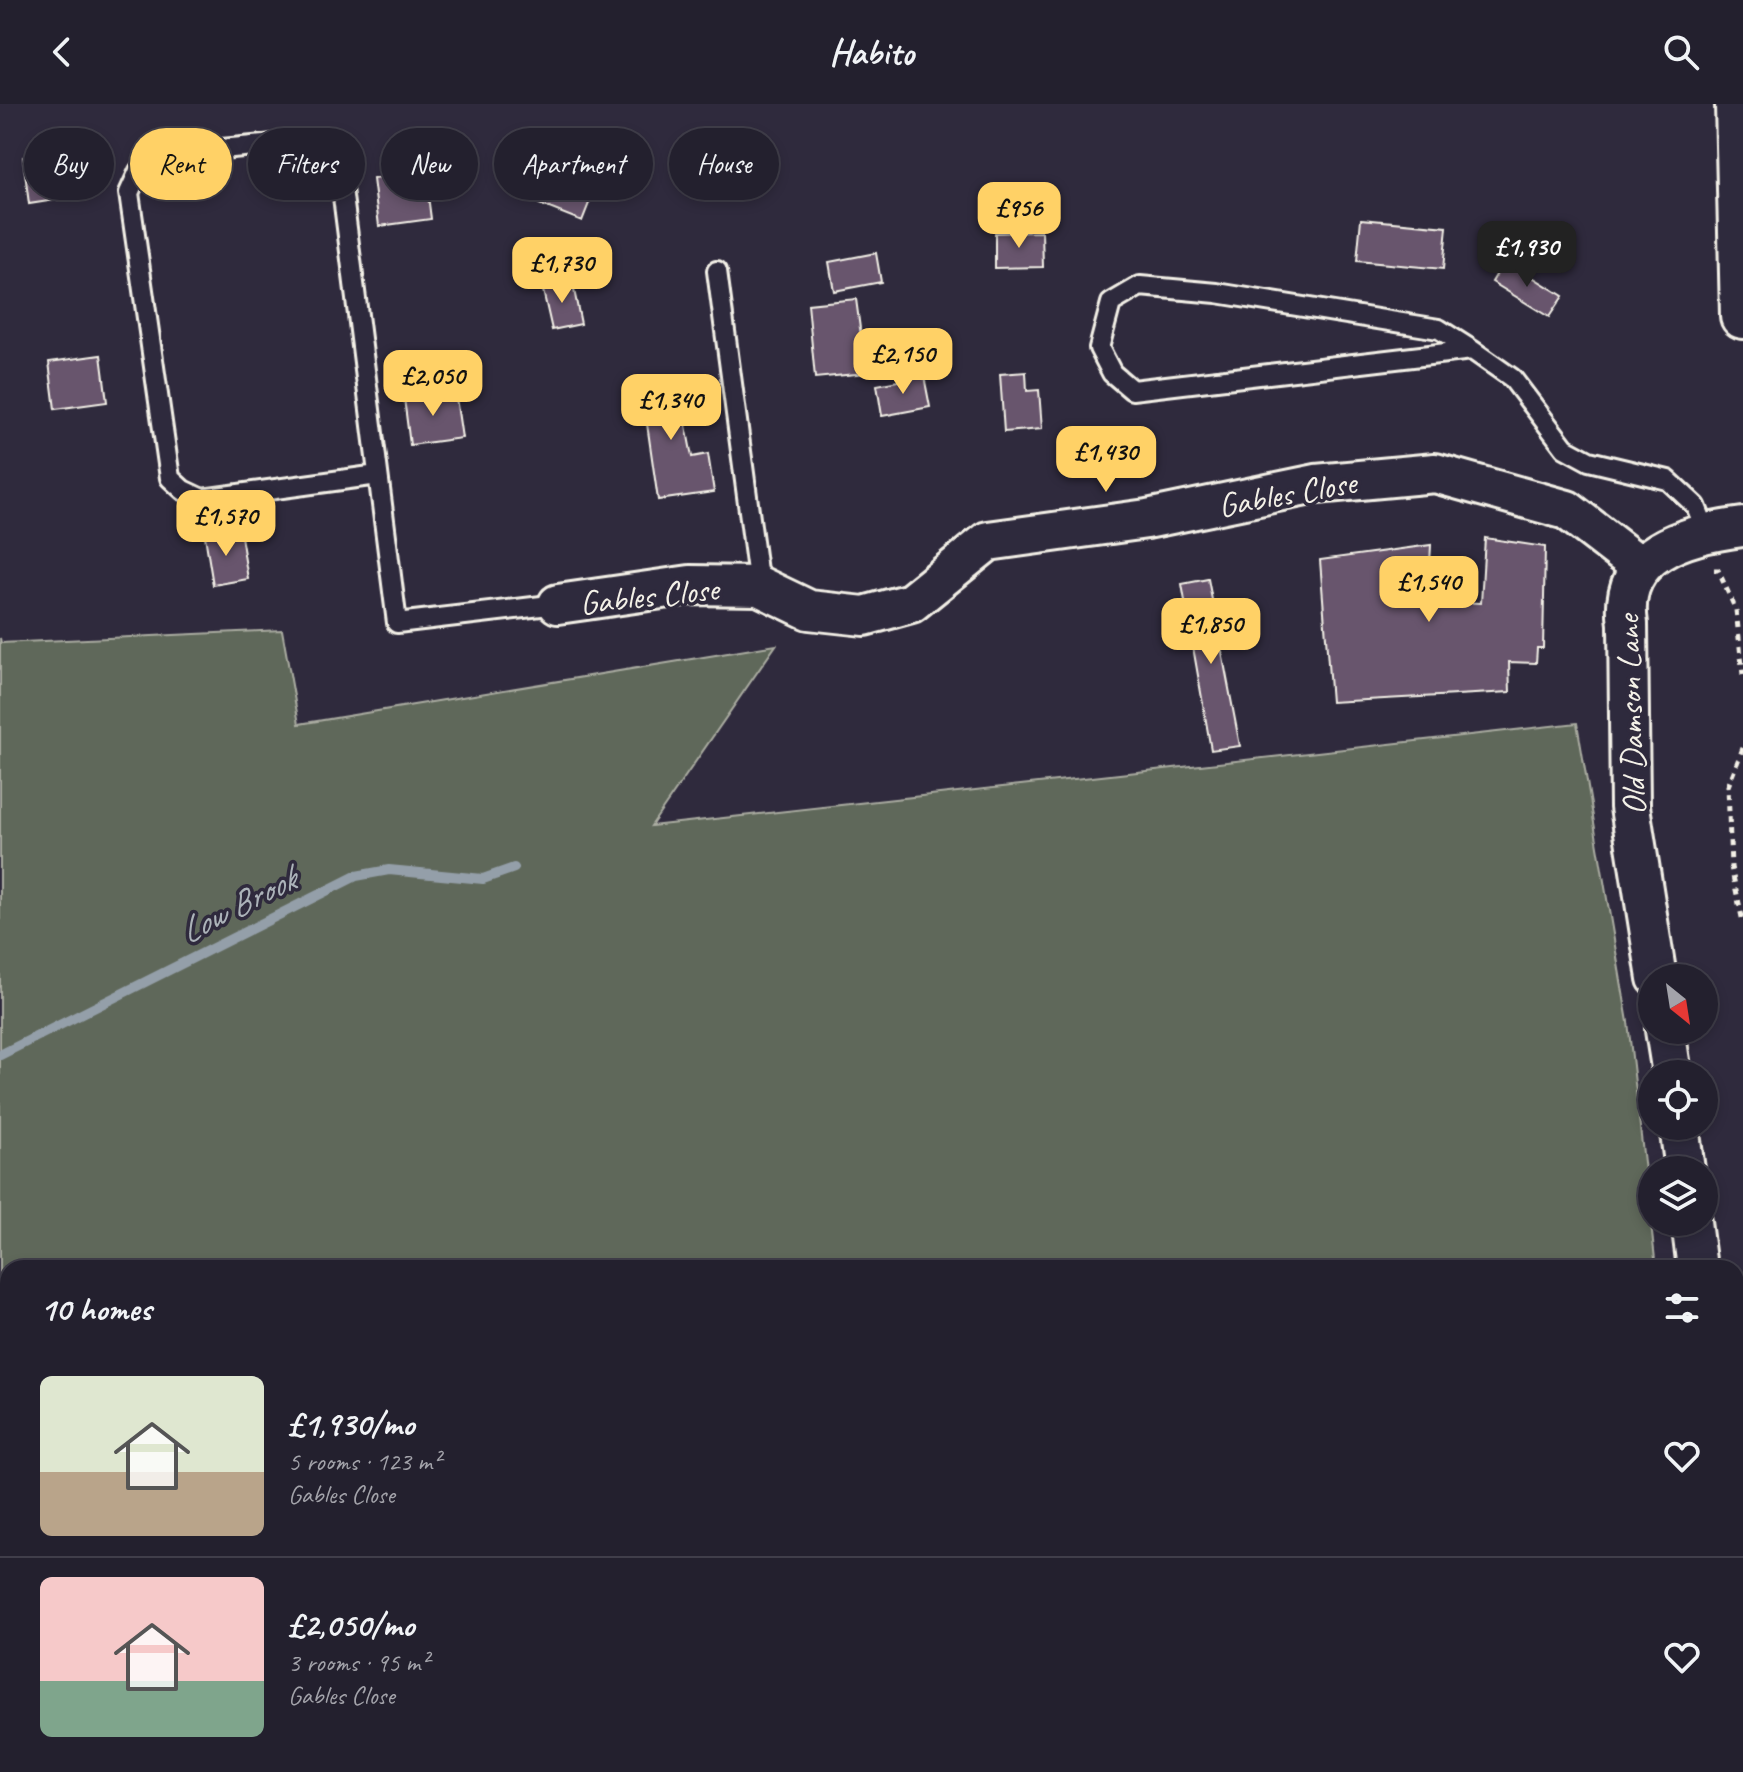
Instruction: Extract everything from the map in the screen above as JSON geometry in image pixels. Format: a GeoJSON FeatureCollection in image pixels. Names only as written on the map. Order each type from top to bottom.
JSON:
{"type":"FeatureCollection","features":[{"type":"Feature","properties":{"kind":"street"},"geometry":{"type":"LineString","coordinates":[[1738,104],[1743,316]]}},
{"type":"Feature","properties":{"kind":"street","name":"Gables Close"},"geometry":{"type":"LineString","coordinates":[[558,604],[690,585],[759,586],[809,610],[864,616],[911,603],[988,541],[1147,519],[1316,484],[1435,473],[1567,510],[1652,558]]}},
{"type":"Feature","properties":{"kind":"street"},"geometry":{"type":"LineString","coordinates":[[1652,558],[1681,539],[1725,529]]}},
{"type":"Feature","properties":{"kind":"street","name":"Old Damson Lane"},"geometry":{"type":"LineString","coordinates":[[1652,558],[1631,580],[1625,604],[1628,624],[1630,807],[1655,964]]}},
{"type":"Feature","properties":{"kind":"street"},"geometry":{"type":"LineString","coordinates":[[1693,1236],[1696,1260]]}},
{"type":"Feature","properties":{"kind":"lane"},"geometry":{"type":"LineString","coordinates":[[378,475],[202,499],[183,490],[170,478],[129,193],[139,171],[159,155],[305,141],[328,144],[338,157],[397,623],[558,604]]}},
{"type":"Feature","properties":{"kind":"lane"},"geometry":{"type":"LineString","coordinates":[[717,271],[759,586]]}},
{"type":"Feature","properties":{"kind":"lane"},"geometry":{"type":"LineString","coordinates":[[1472,350],[1132,390],[1112,373],[1099,348],[1111,303],[1140,286],[1217,293],[1439,329],[1472,350],[1512,378],[1565,448],[1589,461],[1668,480],[1725,529]]}},
{"type":"Feature","properties":{"kind":"path"},"geometry":{"type":"LineString","coordinates":[[1652,558],[1677,569],[1718,570],[1736,610],[1743,675]]}},
{"type":"Feature","properties":{"kind":"path"},"geometry":{"type":"LineString","coordinates":[[1743,748],[1728,786],[1731,867],[1743,922]]}},
{"type":"Feature","properties":{"kind":"green space"},"geometry":{"type":"Polygon","coordinates":[[[282,630],[299,724],[776,645],[651,826],[1577,723],[1628,1022],[1638,1110],[1638,1140],[1641,1140],[1643,1156],[1638,1156],[1638,1236],[1652,1236],[1655,1260],[0,1260],[0,638],[1,643],[282,630]]]}},
{"type":"Feature","properties":{"kind":"building"},"geometry":{"type":"Polygon","coordinates":[[[381,178],[381,200],[429,200],[431,219],[379,226],[373,179],[381,178]]]}},
{"type":"Feature","properties":{"kind":"building"},"geometry":{"type":"Polygon","coordinates":[[[28,200],[55,200],[29,204],[28,200]]]}},
{"type":"Feature","properties":{"kind":"building"},"geometry":{"type":"Polygon","coordinates":[[[541,200],[590,200],[582,221],[539,204],[541,200]]]}},
{"type":"Feature","properties":{"kind":"building"},"geometry":{"type":"Polygon","coordinates":[[[1361,219],[1447,227],[1443,269],[1357,261],[1361,219]]]}},
{"type":"Feature","properties":{"kind":"building"},"geometry":{"type":"Polygon","coordinates":[[[1042,232],[1043,267],[995,268],[995,233],[1042,232]]]}},
{"type":"Feature","properties":{"kind":"building"},"geometry":{"type":"Polygon","coordinates":[[[876,253],[881,282],[834,291],[829,262],[876,253]]]}},
{"type":"Feature","properties":{"kind":"building"},"geometry":{"type":"Polygon","coordinates":[[[1505,260],[1563,296],[1549,317],[1492,282],[1505,260]]]}},
{"type":"Feature","properties":{"kind":"building"},"geometry":{"type":"Polygon","coordinates":[[[572,280],[581,324],[552,330],[542,286],[572,280]]]}},
{"type":"Feature","properties":{"kind":"building"},"geometry":{"type":"Polygon","coordinates":[[[856,299],[866,373],[815,378],[808,304],[856,299]]]}},
{"type":"Feature","properties":{"kind":"building"},"geometry":{"type":"Polygon","coordinates":[[[101,355],[107,402],[55,409],[49,362],[101,355]]]}},
{"type":"Feature","properties":{"kind":"building"},"geometry":{"type":"Polygon","coordinates":[[[1026,372],[1027,391],[1039,390],[1042,429],[1004,432],[1000,374],[1026,372]]]}},
{"type":"Feature","properties":{"kind":"building"},"geometry":{"type":"Polygon","coordinates":[[[924,376],[930,407],[882,416],[877,385],[924,376]]]}},
{"type":"Feature","properties":{"kind":"building"},"geometry":{"type":"Polygon","coordinates":[[[677,378],[692,457],[708,454],[714,492],[658,500],[646,417],[639,418],[633,386],[677,378]]]}},
{"type":"Feature","properties":{"kind":"building"},"geometry":{"type":"Polygon","coordinates":[[[455,391],[462,438],[410,445],[404,398],[455,391]]]}},
{"type":"Feature","properties":{"kind":"building"},"geometry":{"type":"Polygon","coordinates":[[[240,530],[248,579],[213,585],[205,536],[240,530]]]}},
{"type":"Feature","properties":{"kind":"building"},"geometry":{"type":"Polygon","coordinates":[[[1485,538],[1545,547],[1543,648],[1537,648],[1536,663],[1509,662],[1510,692],[1331,702],[1320,560],[1431,545],[1428,601],[1481,603],[1485,538]]]}},
{"type":"Feature","properties":{"kind":"building"},"geometry":{"type":"Polygon","coordinates":[[[1208,579],[1240,746],[1211,750],[1182,584],[1208,579]]]}},
{"type":"Feature","properties":{"kind":"waterway","name":"Low Brook"},"geometry":{"type":"LineString","coordinates":[[0,1055],[356,876],[389,870],[483,879],[514,868]]}}]}
